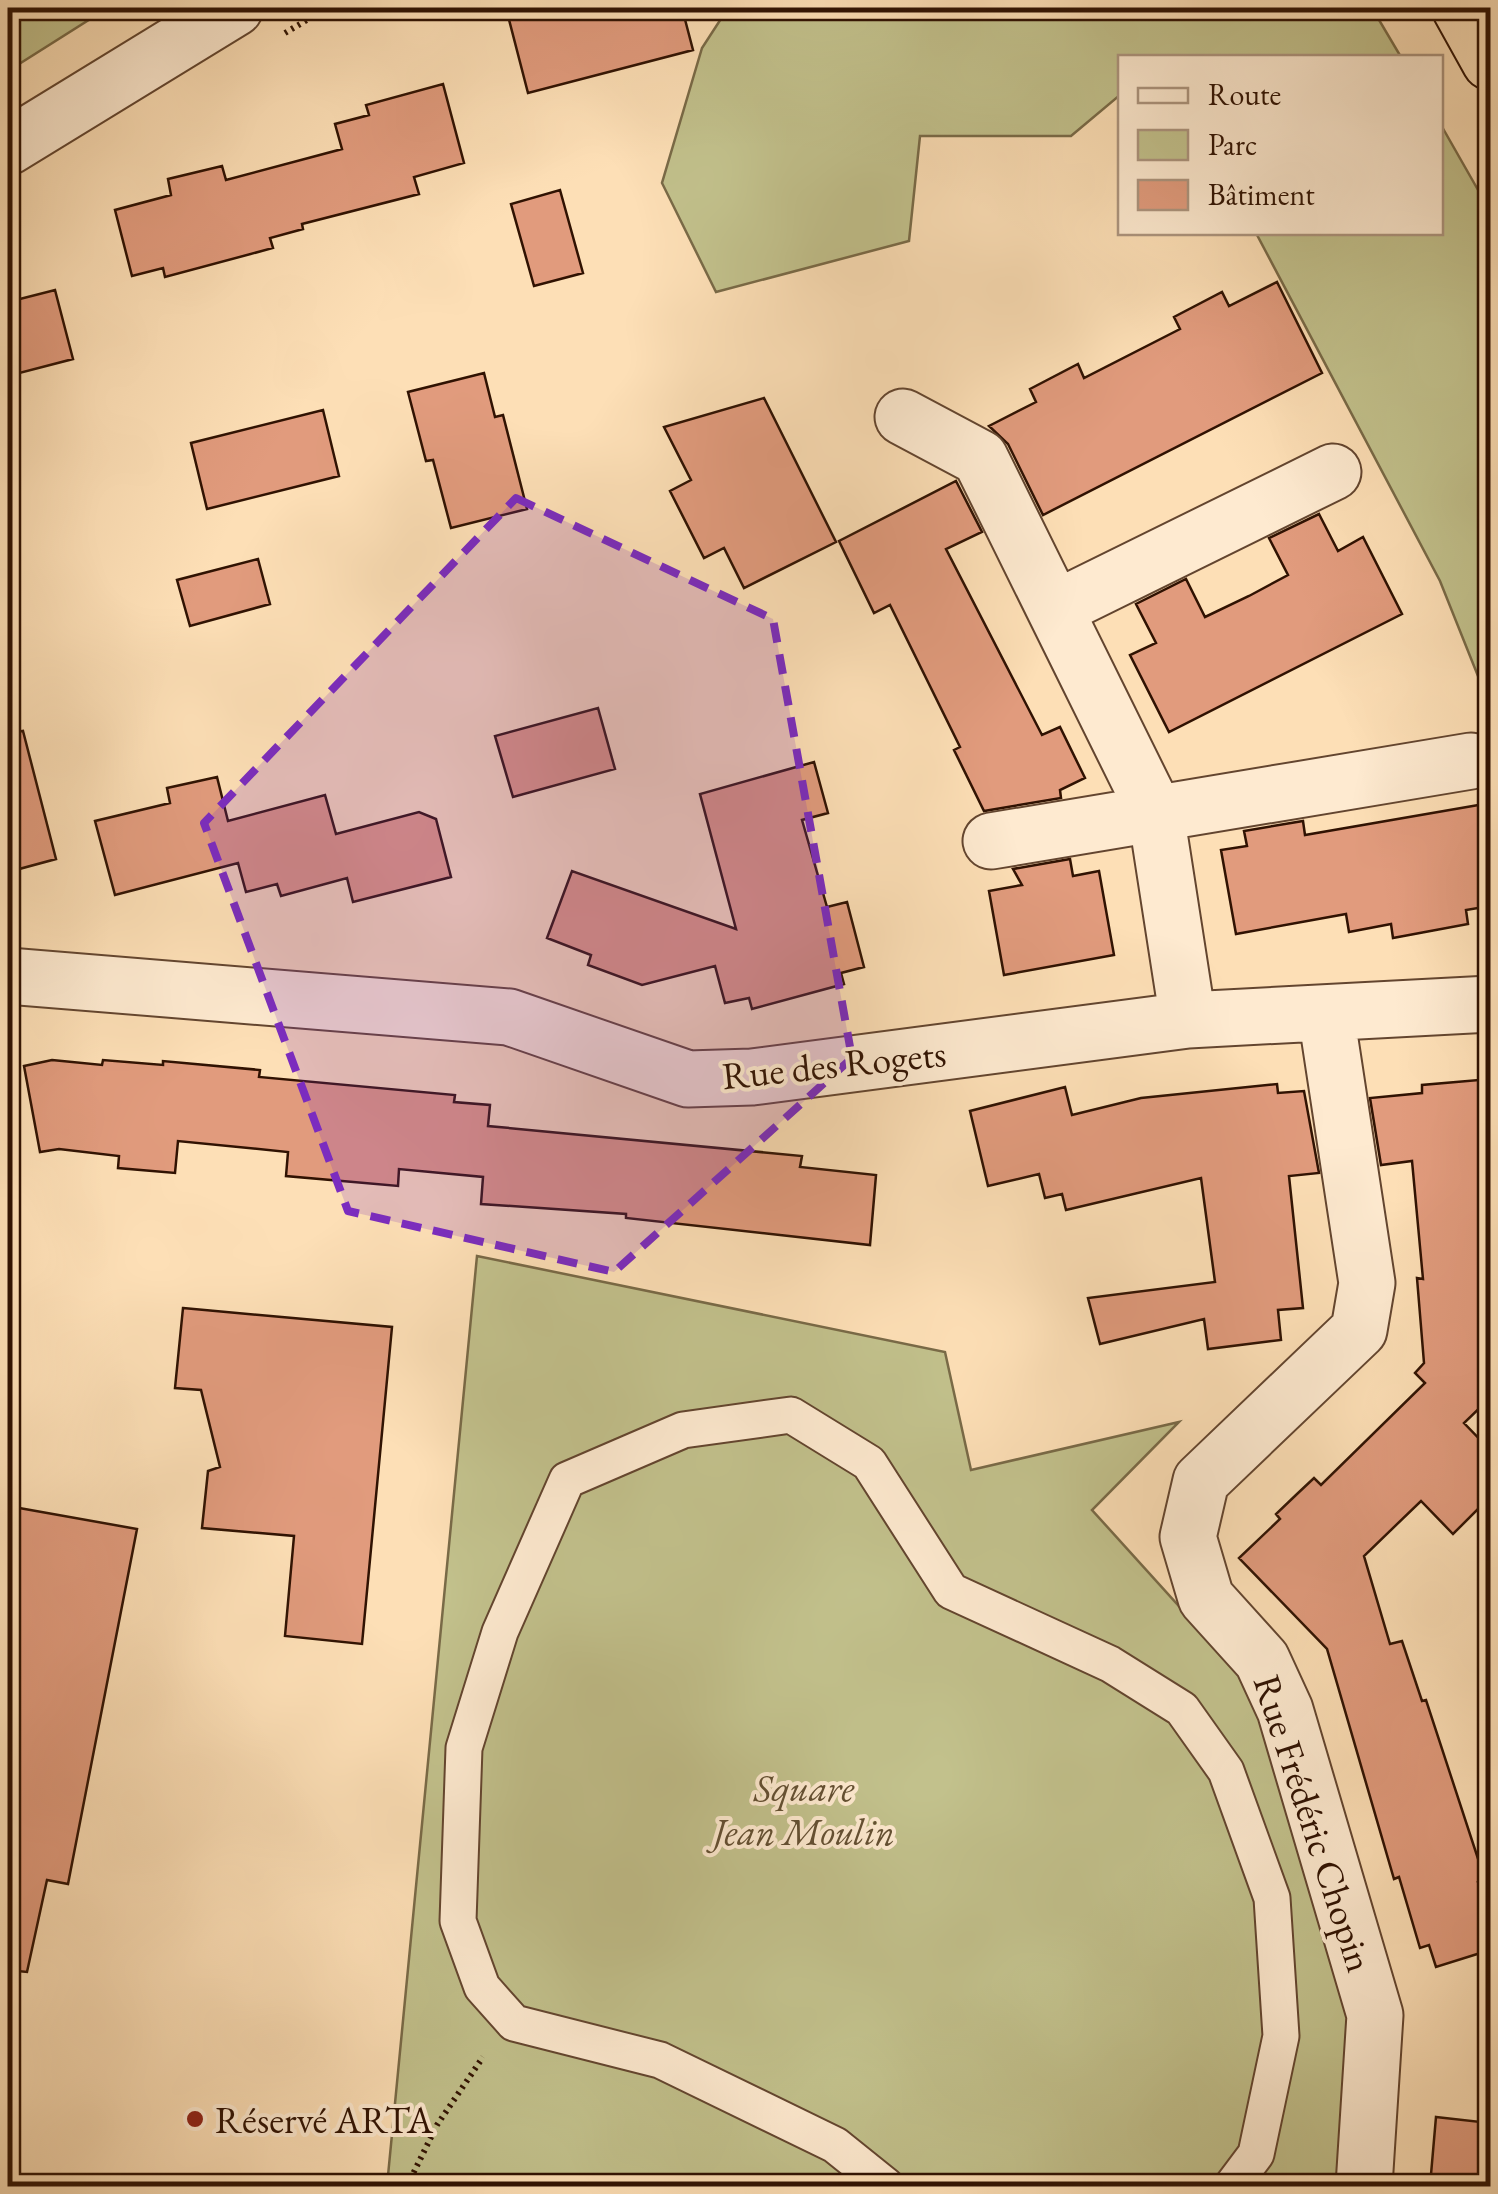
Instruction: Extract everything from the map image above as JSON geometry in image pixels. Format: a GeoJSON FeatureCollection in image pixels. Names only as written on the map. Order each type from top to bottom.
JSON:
{"type":"FeatureCollection","features":[{"type":"Feature","properties":{"kind":"highway"},"geometry":{"type":"LineString","coordinates":[[1460,8],[1490,62]]}},
{"type":"Feature","properties":{"kind":"street"},"geometry":{"type":"LineString","coordinates":[[8,148],[235,8]]}},
{"type":"Feature","properties":{"kind":"street"},"geometry":{"type":"LineString","coordinates":[[903,417],[980,458],[1156,814],[1188,1020]]}},
{"type":"Feature","properties":{"kind":"street"},"geometry":{"type":"LineString","coordinates":[[1057,608],[1333,472]]}},
{"type":"Feature","properties":{"kind":"street"},"geometry":{"type":"LineString","coordinates":[[991,841],[1470,762]]}},
{"type":"Feature","properties":{"kind":"street","name":"Rue des Rogets"},"geometry":{"type":"LineString","coordinates":[[8,976],[509,1017],[688,1078],[752,1077],[1188,1020],[1490,1004]]}},
{"type":"Feature","properties":{"kind":"street","name":"Rue Frédéric Chopin"},"geometry":{"type":"LineString","coordinates":[[1326,1014],[1366,1283],[1359,1330],[1201,1480],[1188,1537],[1206,1598],[1262,1660],[1285,1710],[1375,2016],[1364,2186]]}},
{"type":"Feature","properties":{"kind":"lane"},"geometry":{"type":"LineString","coordinates":[[886,2186],[835,2144],[660,2060],[514,2023],[482,1987],[458,1921],[464,1748],[500,1632],[567,1480],[683,1430],[791,1414],[869,1463],[951,1590],[1110,1664],[1182,1709],[1226,1771],[1272,1898],[1281,2036],[1256,2154],[1232,2186]]}},
{"type":"Feature","properties":{"kind":"path"},"geometry":{"type":"LineString","coordinates":[[407,2186],[437,2125],[475,2065],[514,2023]]}},
{"type":"Feature","properties":{"kind":"highlighted area"},"geometry":{"type":"Polygon","coordinates":[[[516,498],[773,619],[852,1058],[614,1272],[348,1211],[204,823],[516,498]]]}},
{"type":"Feature","properties":{"kind":"green space"},"geometry":{"type":"Polygon","coordinates":[[[8,8],[106,8],[106,9],[8,71],[8,8]]]}},
{"type":"Feature","properties":{"kind":"green space"},"geometry":{"type":"Polygon","coordinates":[[[728,8],[1372,8],[1400,55],[1118,55],[1118,97],[1071,136],[920,136],[909,241],[716,292],[662,183],[702,48],[728,8]]]}},
{"type":"Feature","properties":{"kind":"green space"},"geometry":{"type":"Polygon","coordinates":[[[1443,129],[1490,211],[1490,706],[1440,581],[1257,235],[1443,235],[1443,129]]]}},
{"type":"Feature","properties":{"kind":"green space","name":"Square Jean Moulin"},"geometry":{"type":"Polygon","coordinates":[[[477,1256],[945,1352],[971,1470],[1179,1422],[1092,1510],[1252,1687],[1350,2003],[1341,2186],[387,2186],[477,1256]]]}},
{"type":"Feature","properties":{"kind":"building"},"geometry":{"type":"Polygon","coordinates":[[[506,8],[682,8],[693,50],[528,93],[506,8]]]}},
{"type":"Feature","properties":{"kind":"building"},"geometry":{"type":"Polygon","coordinates":[[[443,84],[464,163],[414,177],[419,194],[302,224],[303,229],[270,238],[273,248],[165,277],[163,268],[132,276],[115,210],[171,195],[168,179],[222,166],[226,180],[342,149],[335,124],[369,115],[366,105],[443,84]]]}},
{"type":"Feature","properties":{"kind":"building"},"geometry":{"type":"Polygon","coordinates":[[[560,190],[583,273],[534,286],[511,204],[560,190]]]}},
{"type":"Feature","properties":{"kind":"building"},"geometry":{"type":"Polygon","coordinates":[[[1277,282],[1322,373],[1043,515],[1008,444],[989,426],[1036,402],[1030,389],[1078,364],[1084,378],[1180,329],[1174,317],[1222,292],[1229,306],[1277,282]]]}},
{"type":"Feature","properties":{"kind":"building"},"geometry":{"type":"Polygon","coordinates":[[[55,290],[73,359],[8,376],[8,302],[55,290]]]}},
{"type":"Feature","properties":{"kind":"building"},"geometry":{"type":"Polygon","coordinates":[[[484,373],[495,417],[503,415],[527,509],[451,528],[433,460],[426,461],[408,392],[484,373]]]}},
{"type":"Feature","properties":{"kind":"building"},"geometry":{"type":"Polygon","coordinates":[[[764,398],[836,542],[744,588],[724,548],[704,558],[670,491],[691,480],[664,427],[764,398]]]}},
{"type":"Feature","properties":{"kind":"building"},"geometry":{"type":"Polygon","coordinates":[[[323,410],[339,476],[207,509],[191,443],[323,410]]]}},
{"type":"Feature","properties":{"kind":"building"},"geometry":{"type":"Polygon","coordinates":[[[956,481],[982,532],[946,549],[1042,735],[1060,727],[1085,778],[1060,790],[1061,798],[984,811],[954,750],[960,747],[890,605],[874,613],[839,541],[956,481]]]}},
{"type":"Feature","properties":{"kind":"building"},"geometry":{"type":"Polygon","coordinates":[[[1319,514],[1338,551],[1363,537],[1402,614],[1169,732],[1130,655],[1156,643],[1136,604],[1186,579],[1205,617],[1249,596],[1288,575],[1269,538],[1319,514]]]}},
{"type":"Feature","properties":{"kind":"building"},"geometry":{"type":"Polygon","coordinates":[[[258,559],[270,604],[190,626],[177,580],[258,559]]]}},
{"type":"Feature","properties":{"kind":"building"},"geometry":{"type":"Polygon","coordinates":[[[598,708],[615,769],[513,797],[495,736],[598,708]]]}},
{"type":"Feature","properties":{"kind":"building"},"geometry":{"type":"Polygon","coordinates":[[[23,731],[56,859],[8,872],[8,733],[23,731]]]}},
{"type":"Feature","properties":{"kind":"building"},"geometry":{"type":"Polygon","coordinates":[[[814,762],[828,813],[802,820],[827,907],[847,902],[864,967],[841,973],[844,984],[752,1009],[749,998],[725,1003],[715,966],[642,985],[588,965],[591,955],[547,938],[572,871],[736,929],[700,794],[814,762]]]}},
{"type":"Feature","properties":{"kind":"building"},"geometry":{"type":"Polygon","coordinates":[[[217,777],[228,821],[325,795],[336,834],[419,812],[436,819],[451,877],[353,902],[347,878],[281,896],[277,884],[246,892],[238,863],[115,895],[95,821],[170,803],[167,788],[217,777]]]}},
{"type":"Feature","properties":{"kind":"building"},"geometry":{"type":"Polygon","coordinates":[[[1490,803],[1490,906],[1466,910],[1468,924],[1393,938],[1391,924],[1349,932],[1346,914],[1236,934],[1221,850],[1247,846],[1244,831],[1303,821],[1305,835],[1490,803]]]}},
{"type":"Feature","properties":{"kind":"building"},"geometry":{"type":"Polygon","coordinates":[[[1070,859],[1073,876],[1099,871],[1114,955],[1004,975],[989,891],[1022,885],[1013,869],[1070,859]]]}},
{"type":"Feature","properties":{"kind":"building"},"geometry":{"type":"Polygon","coordinates":[[[52,1060],[102,1065],[103,1060],[163,1065],[163,1061],[260,1070],[259,1077],[455,1095],[454,1102],[490,1105],[488,1126],[802,1156],[800,1167],[876,1175],[870,1245],[626,1218],[626,1214],[481,1204],[483,1177],[399,1169],[398,1186],[286,1176],[288,1152],[178,1141],[175,1173],[118,1168],[119,1156],[59,1149],[40,1152],[24,1066],[52,1060]]]}},
{"type":"Feature","properties":{"kind":"building"},"geometry":{"type":"Polygon","coordinates":[[[1490,1079],[1490,1398],[1464,1423],[1490,1450],[1490,1497],[1453,1534],[1421,1501],[1364,1556],[1390,1644],[1402,1641],[1422,1701],[1426,1700],[1485,1880],[1478,1882],[1490,1925],[1490,1950],[1436,1967],[1429,1945],[1420,1948],[1399,1877],[1394,1879],[1327,1649],[1239,1558],[1280,1519],[1276,1514],[1314,1478],[1321,1485],[1425,1383],[1415,1373],[1424,1363],[1417,1278],[1423,1279],[1412,1161],[1381,1165],[1370,1098],[1422,1093],[1422,1085],[1490,1079]]]}},
{"type":"Feature","properties":{"kind":"building"},"geometry":{"type":"Polygon","coordinates":[[[1277,1084],[1278,1093],[1304,1091],[1319,1173],[1289,1176],[1303,1308],[1278,1310],[1281,1340],[1208,1349],[1204,1319],[1100,1344],[1088,1298],[1215,1282],[1201,1178],[1066,1210],[1062,1194],[1045,1198],[1039,1174],[988,1186],[970,1111],[1065,1087],[1072,1115],[1141,1098],[1277,1084]]]}},
{"type":"Feature","properties":{"kind":"building"},"geometry":{"type":"Polygon","coordinates":[[[183,1308],[392,1327],[362,1644],[285,1636],[294,1536],[202,1528],[208,1471],[220,1467],[201,1390],[175,1388],[183,1308]]]}},
{"type":"Feature","properties":{"kind":"building"},"geometry":{"type":"Polygon","coordinates":[[[8,1506],[137,1529],[68,1884],[47,1880],[27,1972],[8,1970],[8,1506]]]}},
{"type":"Feature","properties":{"kind":"building"},"geometry":{"type":"Polygon","coordinates":[[[1436,2117],[1490,2123],[1490,2186],[1430,2186],[1436,2117]]]}},
{"type":"Feature","properties":{"kind":"place","name":"Réservé ARTA"},"geometry":{"type":"Point","coordinates":[195,2119]}}]}
